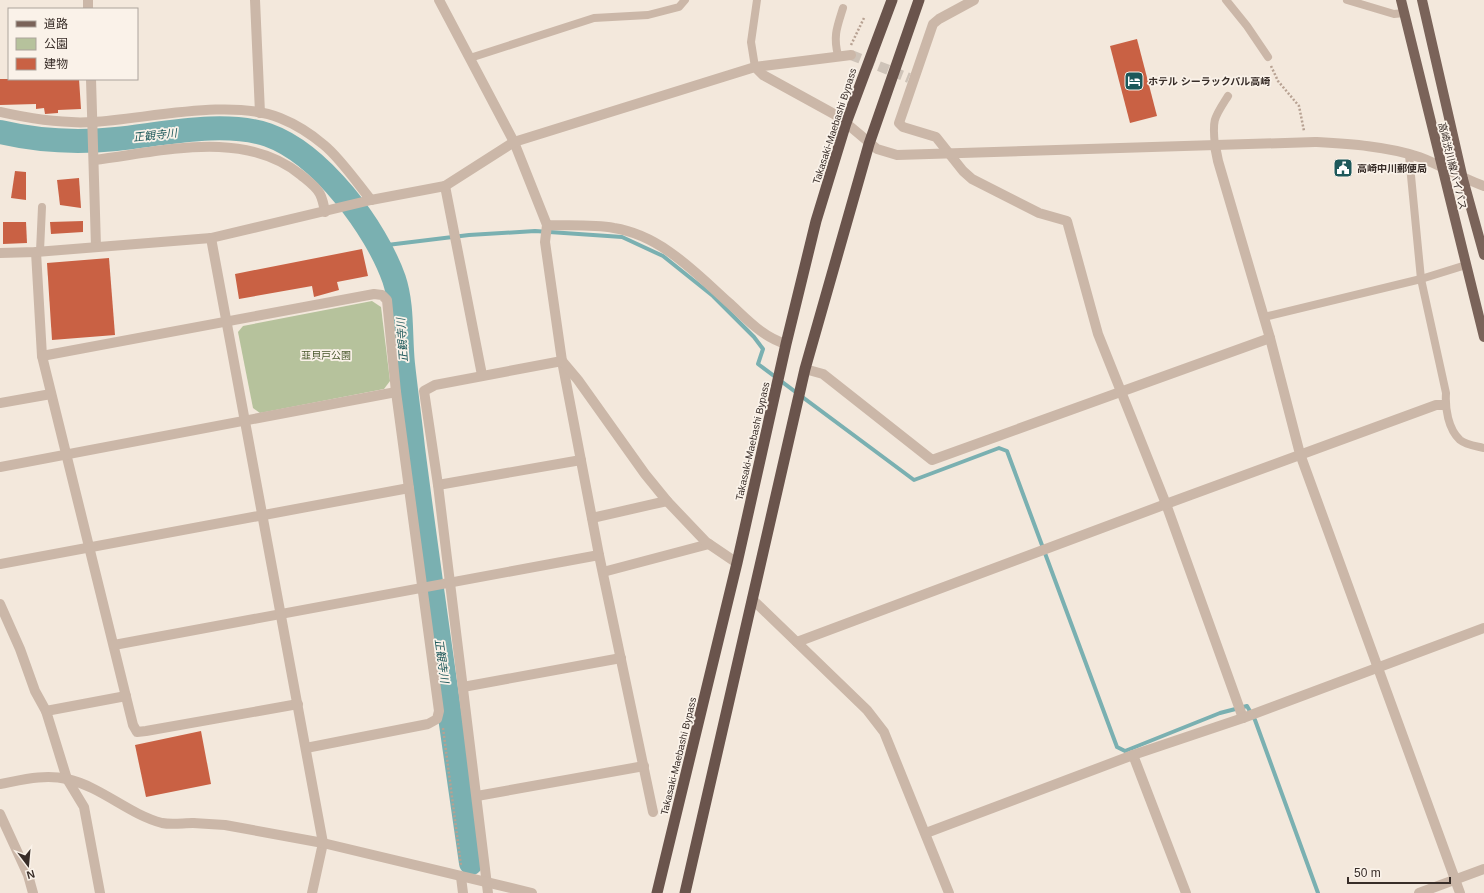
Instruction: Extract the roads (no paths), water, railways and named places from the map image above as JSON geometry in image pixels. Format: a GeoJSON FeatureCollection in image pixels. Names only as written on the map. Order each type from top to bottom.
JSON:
{"type":"FeatureCollection","features":[{"type":"Feature","properties":{"kind":"highway","name":"Takasaki-Maebashi Bypass"},"geometry":{"type":"LineString","coordinates":[[657,893],[737,563],[786,344],[816,221],[846,123],[892,0]]}},
{"type":"Feature","properties":{"kind":"highway"},"geometry":{"type":"LineString","coordinates":[[685,893],[805,369],[869,144],[919,0]]}},
{"type":"Feature","properties":{"kind":"main road","name":"高崎渋川線バイパス"},"geometry":{"type":"LineString","coordinates":[[1423,4],[1464,179],[1484,255]]}},
{"type":"Feature","properties":{"kind":"main road","name":"高崎渋川線バイパス"},"geometry":{"type":"LineString","coordinates":[[1402,6],[1484,337]]}},
{"type":"Feature","properties":{"kind":"street"},"geometry":{"type":"LineString","coordinates":[[255,0],[260,113]]}},
{"type":"Feature","properties":{"kind":"street"},"geometry":{"type":"LineString","coordinates":[[439,0],[514,142],[546,225],[545,241],[562,361],[592,518],[653,812]]}},
{"type":"Feature","properties":{"kind":"street"},"geometry":{"type":"LineString","coordinates":[[974,0],[938,19],[933,24],[912,79],[899,123],[903,127],[936,137],[963,171],[972,179],[1039,213],[1066,221],[1096,326],[1166,504],[1243,718]]}},
{"type":"Feature","properties":{"kind":"street"},"geometry":{"type":"LineString","coordinates":[[0,253],[38,252],[211,238],[367,202],[445,186],[514,142],[755,67],[838,55],[851,51]]}},
{"type":"Feature","properties":{"kind":"street"},"geometry":{"type":"LineString","coordinates":[[755,67],[762,75],[834,114],[877,149],[897,155],[1315,142],[1379,148],[1409,154],[1464,179],[1484,186]]}},
{"type":"Feature","properties":{"kind":"street"},"geometry":{"type":"LineString","coordinates":[[91,80],[96,247]]}},
{"type":"Feature","properties":{"kind":"street"},"geometry":{"type":"LineString","coordinates":[[0,112],[42,121],[93,125],[225,109],[279,117],[295,125],[325,146],[367,202]]}},
{"type":"Feature","properties":{"kind":"street"},"geometry":{"type":"LineString","coordinates":[[94,160],[197,147],[222,146],[262,153],[289,165],[307,180],[320,193],[325,212]]}},
{"type":"Feature","properties":{"kind":"street"},"geometry":{"type":"LineString","coordinates":[[1215,146],[1218,161],[1270,338],[1300,454],[1460,893]]}},
{"type":"Feature","properties":{"kind":"street"},"geometry":{"type":"LineString","coordinates":[[445,186],[482,375]]}},
{"type":"Feature","properties":{"kind":"street"},"geometry":{"type":"LineString","coordinates":[[546,225],[614,228],[646,239],[668,251],[694,271],[766,336],[786,344]]}},
{"type":"Feature","properties":{"kind":"street"},"geometry":{"type":"LineString","coordinates":[[211,238],[228,322],[323,843],[312,893]]}},
{"type":"Feature","properties":{"kind":"street"},"geometry":{"type":"LineString","coordinates":[[38,252],[42,356],[133,725],[137,732],[298,704]]}},
{"type":"Feature","properties":{"kind":"street"},"geometry":{"type":"LineString","coordinates":[[42,356],[374,294],[382,295],[387,300],[396,392],[409,488],[425,587],[439,711],[437,719],[428,724],[306,748]]}},
{"type":"Feature","properties":{"kind":"street"},"geometry":{"type":"LineString","coordinates":[[805,369],[823,374],[932,460],[1270,338]]}},
{"type":"Feature","properties":{"kind":"street"},"geometry":{"type":"LineString","coordinates":[[488,893],[463,687],[447,583],[438,485],[424,391],[435,385],[562,361]]}},
{"type":"Feature","properties":{"kind":"street"},"geometry":{"type":"LineString","coordinates":[[562,361],[578,380],[645,474],[667,501],[709,544],[737,563]]}},
{"type":"Feature","properties":{"kind":"street"},"geometry":{"type":"LineString","coordinates":[[0,467],[396,392]]}},
{"type":"Feature","properties":{"kind":"street"},"geometry":{"type":"LineString","coordinates":[[0,403],[51,394]]}},
{"type":"Feature","properties":{"kind":"street"},"geometry":{"type":"LineString","coordinates":[[797,642],[1300,454],[1445,404]]}},
{"type":"Feature","properties":{"kind":"street"},"geometry":{"type":"LineString","coordinates":[[438,485],[581,460]]}},
{"type":"Feature","properties":{"kind":"street"},"geometry":{"type":"LineString","coordinates":[[0,564],[89,546],[409,488]]}},
{"type":"Feature","properties":{"kind":"street"},"geometry":{"type":"LineString","coordinates":[[592,518],[667,501]]}},
{"type":"Feature","properties":{"kind":"street"},"geometry":{"type":"LineString","coordinates":[[603,572],[709,544]]}},
{"type":"Feature","properties":{"kind":"street"},"geometry":{"type":"LineString","coordinates":[[114,645],[600,555]]}},
{"type":"Feature","properties":{"kind":"street"},"geometry":{"type":"LineString","coordinates":[[752,599],[867,710],[884,732],[949,893]]}},
{"type":"Feature","properties":{"kind":"street"},"geometry":{"type":"LineString","coordinates":[[0,604],[20,649],[34,690],[46,711],[67,779],[84,807],[100,893]]}},
{"type":"Feature","properties":{"kind":"street"},"geometry":{"type":"LineString","coordinates":[[926,833],[1133,755],[1243,718],[1484,628]]}},
{"type":"Feature","properties":{"kind":"street"},"geometry":{"type":"LineString","coordinates":[[463,687],[621,658]]}},
{"type":"Feature","properties":{"kind":"street"},"geometry":{"type":"LineString","coordinates":[[46,711],[126,696]]}},
{"type":"Feature","properties":{"kind":"street"},"geometry":{"type":"LineString","coordinates":[[1133,755],[1186,893]]}},
{"type":"Feature","properties":{"kind":"street"},"geometry":{"type":"LineString","coordinates":[[477,796],[644,766]]}},
{"type":"Feature","properties":{"kind":"street"},"geometry":{"type":"LineString","coordinates":[[0,784],[46,777],[67,779],[92,787],[146,817],[164,823],[225,825],[323,843],[532,893]]}},
{"type":"Feature","properties":{"kind":"street"},"geometry":{"type":"LineString","coordinates":[[0,814],[28,875],[33,893]]}},
{"type":"Feature","properties":{"kind":"street"},"geometry":{"type":"LineString","coordinates":[[1419,893],[1484,869]]}},
{"type":"Feature","properties":{"kind":"street"},"geometry":{"type":"LineString","coordinates":[[461,877],[463,893]]}},
{"type":"Feature","properties":{"kind":"lane"},"geometry":{"type":"LineString","coordinates":[[470,58],[594,18],[648,15],[679,7],[684,0]]}},
{"type":"Feature","properties":{"kind":"lane"},"geometry":{"type":"LineString","coordinates":[[755,67],[751,42],[757,0]]}},
{"type":"Feature","properties":{"kind":"lane"},"geometry":{"type":"LineString","coordinates":[[1226,0],[1247,26],[1268,57]]}},
{"type":"Feature","properties":{"kind":"lane"},"geometry":{"type":"LineString","coordinates":[[1347,0],[1394,14],[1402,6]]}},
{"type":"Feature","properties":{"kind":"lane"},"geometry":{"type":"LineString","coordinates":[[838,55],[835,42],[835,32],[843,8]]}},
{"type":"Feature","properties":{"kind":"lane"},"geometry":{"type":"LineString","coordinates":[[1215,146],[1213,126],[1214,118],[1228,96]]}},
{"type":"Feature","properties":{"kind":"lane"},"geometry":{"type":"LineString","coordinates":[[1409,154],[1421,279],[1446,393],[1445,404],[1447,415],[1455,434],[1460,440],[1484,448]]}},
{"type":"Feature","properties":{"kind":"lane"},"geometry":{"type":"LineString","coordinates":[[38,252],[42,207]]}},
{"type":"Feature","properties":{"kind":"lane"},"geometry":{"type":"LineString","coordinates":[[1264,317],[1421,279],[1466,265]]}},
{"type":"Feature","properties":{"kind":"waterway","name":"正観寺川"},"geometry":{"type":"LineString","coordinates":[[0,132],[43,139],[87,141],[213,128],[251,131],[268,135],[288,145],[308,158],[344,195],[360,216],[386,259],[394,279],[399,300],[403,364],[413,448],[471,863]]}},
{"type":"Feature","properties":{"kind":"waterway"},"geometry":{"type":"LineString","coordinates":[[379,246],[469,235],[535,231],[622,237],[663,256],[713,296],[754,337],[763,349],[758,364],[914,480],[999,448],[1007,451],[1117,747],[1125,751],[1220,713],[1247,706],[1255,720],[1318,893]]}},
{"type":"Feature","properties":{"kind":"tunnel"},"geometry":{"type":"LineString","coordinates":[[851,55],[909,78]]}},
{"type":"Feature","properties":{"kind":"place","name":"ホテル シーラックパル高崎"},"geometry":{"type":"Point","coordinates":[1134,81]}},
{"type":"Feature","properties":{"kind":"place","name":"高崎中川郵便局"},"geometry":{"type":"Point","coordinates":[1343,168]}},
{"type":"Feature","properties":{"kind":"park label","name":"韮貝戸公園"},"geometry":{"type":"Point","coordinates":[326,355]}}]}
